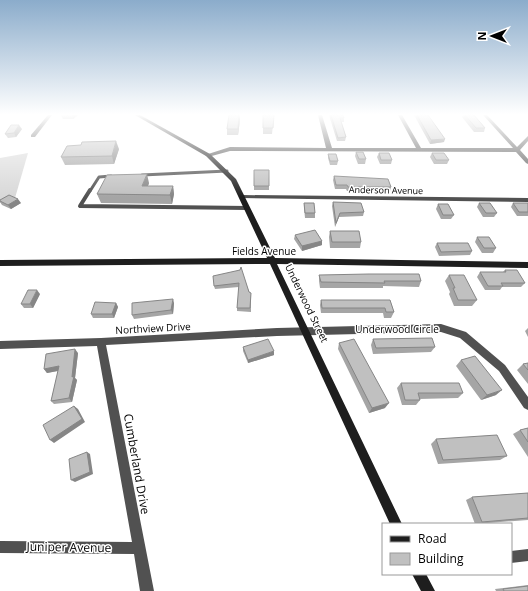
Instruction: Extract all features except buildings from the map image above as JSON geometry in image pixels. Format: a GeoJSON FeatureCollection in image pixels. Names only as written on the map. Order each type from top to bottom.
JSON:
{"type":"FeatureCollection","features":[{"type":"Feature","properties":{"kind":"street","name":"Underwood Street"},"geometry":{"type":"LineString","coordinates":[[187,143],[208,155],[227,171],[234,180],[307,331],[396,523]]}},
{"type":"Feature","properties":{"kind":"street"},"geometry":{"type":"LineString","coordinates":[[328,143],[329,148]]}},
{"type":"Feature","properties":{"kind":"street"},"geometry":{"type":"LineString","coordinates":[[416,143],[420,149]]}},
{"type":"Feature","properties":{"kind":"street"},"geometry":{"type":"LineString","coordinates":[[510,143],[528,162]]}},
{"type":"Feature","properties":{"kind":"street"},"geometry":{"type":"LineString","coordinates":[[208,155],[230,149],[329,148],[517,150],[524,143]]}},
{"type":"Feature","properties":{"kind":"street","name":"Anderson Avenue"},"geometry":{"type":"LineString","coordinates":[[243,197],[528,200]]}},
{"type":"Feature","properties":{"kind":"street","name":"Fields Avenue"},"geometry":{"type":"LineString","coordinates":[[0,263],[272,261],[528,265]]}},
{"type":"Feature","properties":{"kind":"street","name":"Underwood Circle"},"geometry":{"type":"LineString","coordinates":[[307,331],[442,328],[462,335],[502,368],[528,405]]}},
{"type":"Feature","properties":{"kind":"street","name":"Northview Drive"},"geometry":{"type":"LineString","coordinates":[[0,345],[101,342],[307,331]]}},
{"type":"Feature","properties":{"kind":"street","name":"Cumberland Drive"},"geometry":{"type":"LineString","coordinates":[[101,342],[147,591]]}},
{"type":"Feature","properties":{"kind":"street","name":"Juniper Avenue"},"geometry":{"type":"LineString","coordinates":[[0,547],[139,548]]}},
{"type":"Feature","properties":{"kind":"street"},"geometry":{"type":"LineString","coordinates":[[512,557],[528,555]]}},
{"type":"Feature","properties":{"kind":"street"},"geometry":{"type":"LineString","coordinates":[[420,575],[428,591]]}},
{"type":"Feature","properties":{"kind":"lane"},"geometry":{"type":"LineString","coordinates":[[137,175],[227,171]]}},
{"type":"Feature","properties":{"kind":"lane"},"geometry":{"type":"LineString","coordinates":[[114,176],[99,177],[80,206],[247,208]]}},
{"type":"Feature","properties":{"kind":"shaded area"},"geometry":{"type":"Polygon","coordinates":[[[28,153],[15,198],[6,203],[0,203],[0,158],[28,153]]]}}]}
